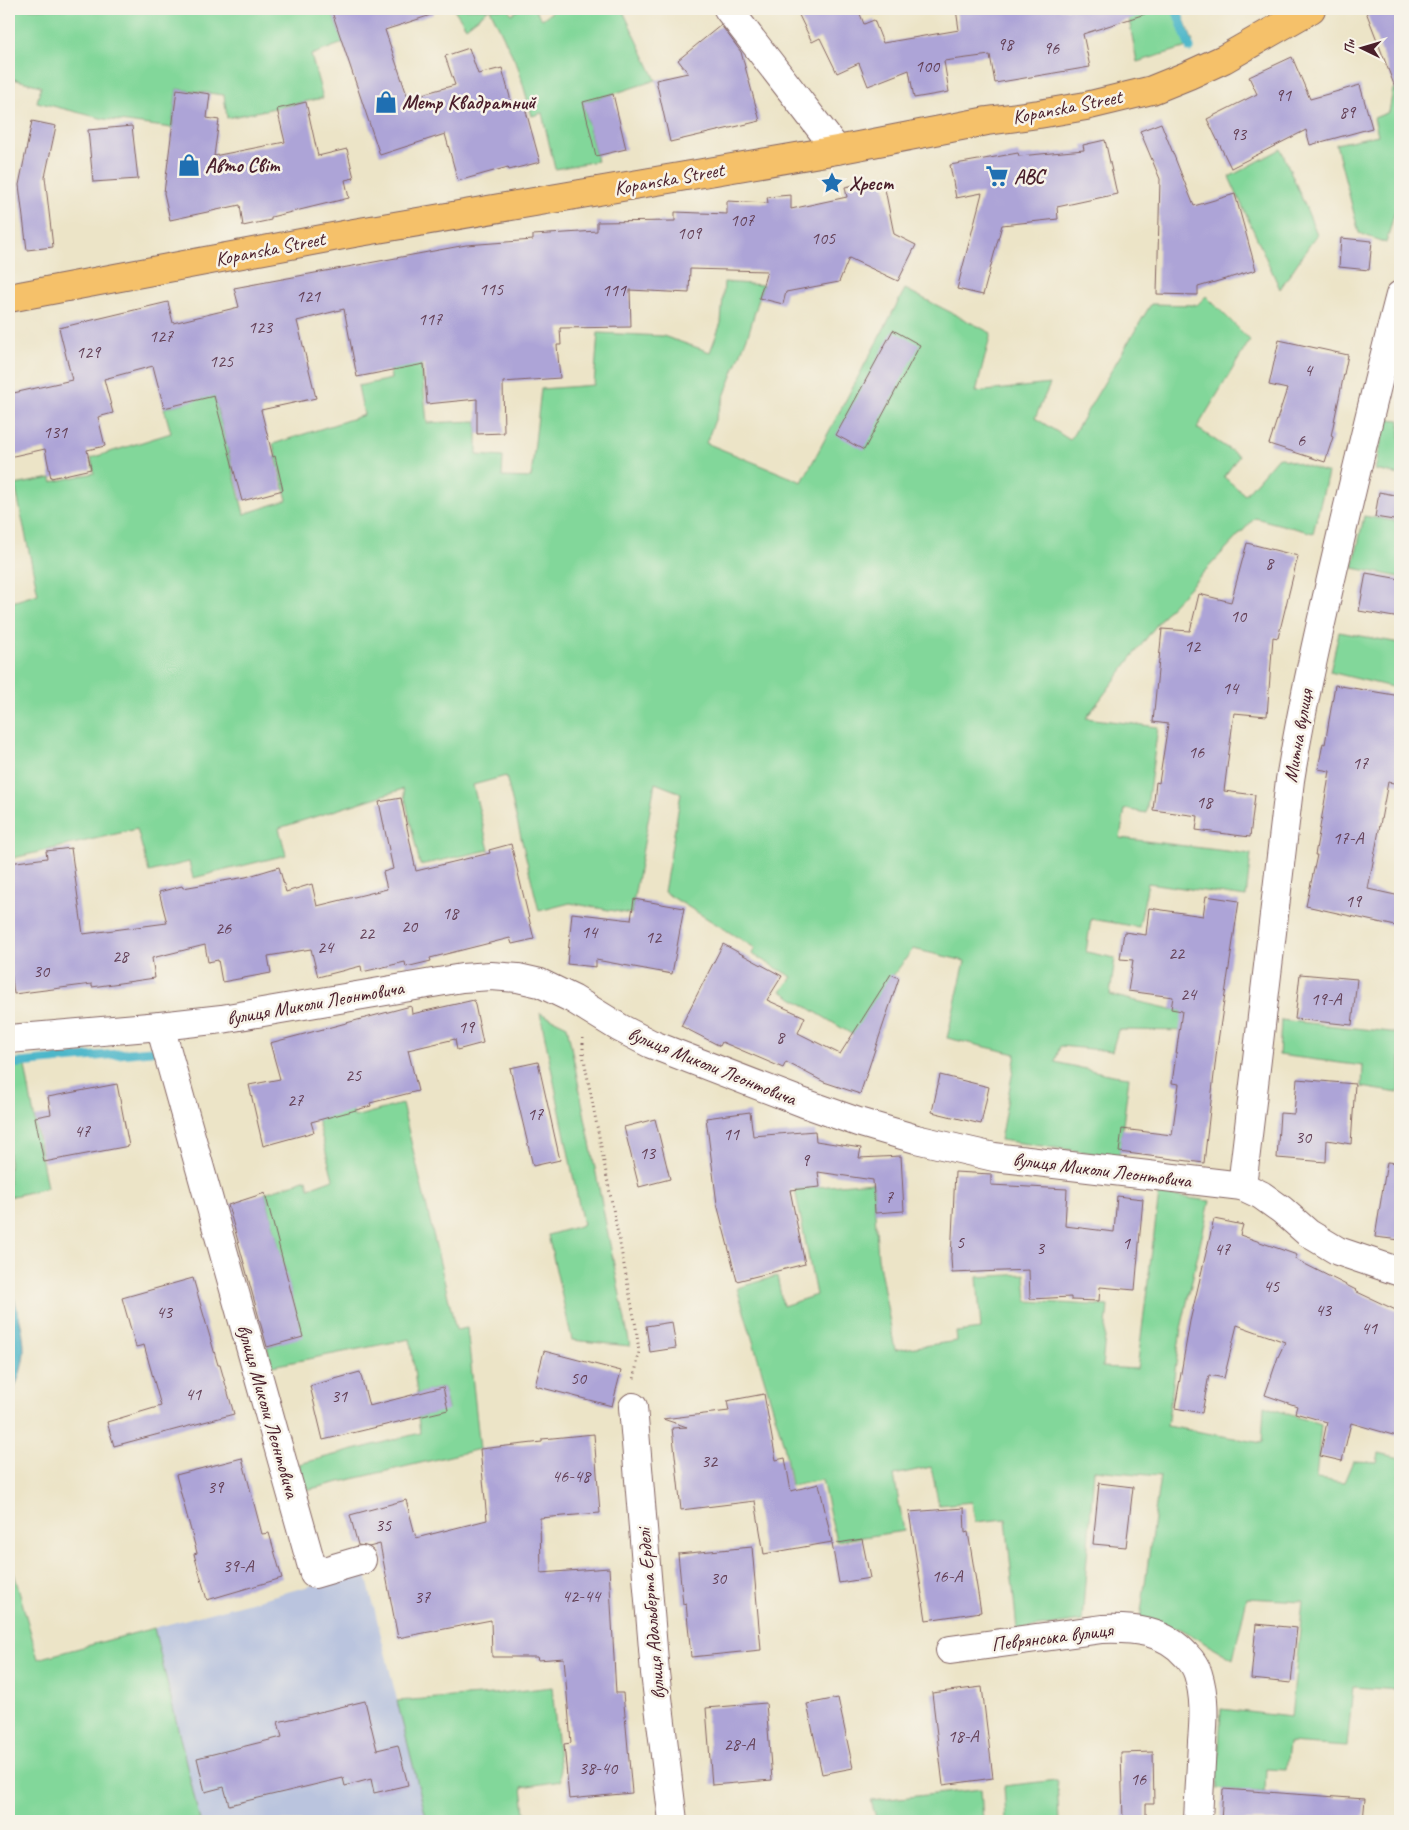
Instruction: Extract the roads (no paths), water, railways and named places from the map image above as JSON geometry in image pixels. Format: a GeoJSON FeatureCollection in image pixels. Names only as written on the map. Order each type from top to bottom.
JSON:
{"type":"FeatureCollection","features":[{"type":"Feature","properties":{"kind":"highway","name":"Kopanska Street"},"geometry":{"type":"LineString","coordinates":[[9,298],[354,233],[837,150],[987,121],[1086,106],[1152,90],[1224,59],[1311,9]]}},
{"type":"Feature","properties":{"kind":"street"},"geometry":{"type":"LineString","coordinates":[[728,9],[837,150]]}},
{"type":"Feature","properties":{"kind":"street","name":"Митна вулиця"},"geometry":{"type":"LineString","coordinates":[[1242,1186],[1289,790],[1300,722],[1317,636],[1378,379],[1400,295]]}},
{"type":"Feature","properties":{"kind":"street","name":"вулиця Миколи Леонтовича"},"geometry":{"type":"LineString","coordinates":[[9,1039],[222,1019],[462,978],[491,976],[518,978],[540,983],[651,1044],[804,1103],[858,1122],[916,1139],[994,1157],[1242,1186]]}},
{"type":"Feature","properties":{"kind":"street","name":"вулиця Миколи Леонтовича"},"geometry":{"type":"LineString","coordinates":[[160,1026],[314,1574],[362,1560]]}},
{"type":"Feature","properties":{"kind":"street"},"geometry":{"type":"LineString","coordinates":[[1242,1186],[1261,1195],[1282,1210],[1308,1233],[1338,1251],[1400,1272]]}},
{"type":"Feature","properties":{"kind":"street","name":"вулиця Адальберта Ерделі"},"geometry":{"type":"LineString","coordinates":[[633,1407],[654,1673],[673,1821]]}},
{"type":"Feature","properties":{"kind":"street","name":"Певрянська вулиця"},"geometry":{"type":"LineString","coordinates":[[950,1650],[1118,1628],[1148,1632],[1166,1638],[1179,1647],[1198,1672],[1202,1690],[1204,1712],[1198,1821]]}},
{"type":"Feature","properties":{"kind":"water"},"geometry":{"type":"Polygon","coordinates":[[[9,1279],[21,1325],[24,1352],[21,1371],[9,1401],[9,1279]]]}},
{"type":"Feature","properties":{"kind":"waterway"},"geometry":{"type":"LineString","coordinates":[[1176,9],[1190,48]]}},
{"type":"Feature","properties":{"kind":"waterway"},"geometry":{"type":"LineString","coordinates":[[9,1064],[151,1051]]}},
{"type":"Feature","properties":{"kind":"place","name":"Метр Квадратний"},"geometry":{"type":"Point","coordinates":[386,102]}},
{"type":"Feature","properties":{"kind":"place","name":"Авто Світ"},"geometry":{"type":"Point","coordinates":[189,165]}},
{"type":"Feature","properties":{"kind":"place","name":"ABC"},"geometry":{"type":"Point","coordinates":[997,176]}},
{"type":"Feature","properties":{"kind":"place","name":"Хрест"},"geometry":{"type":"Point","coordinates":[832,183]}}]}
